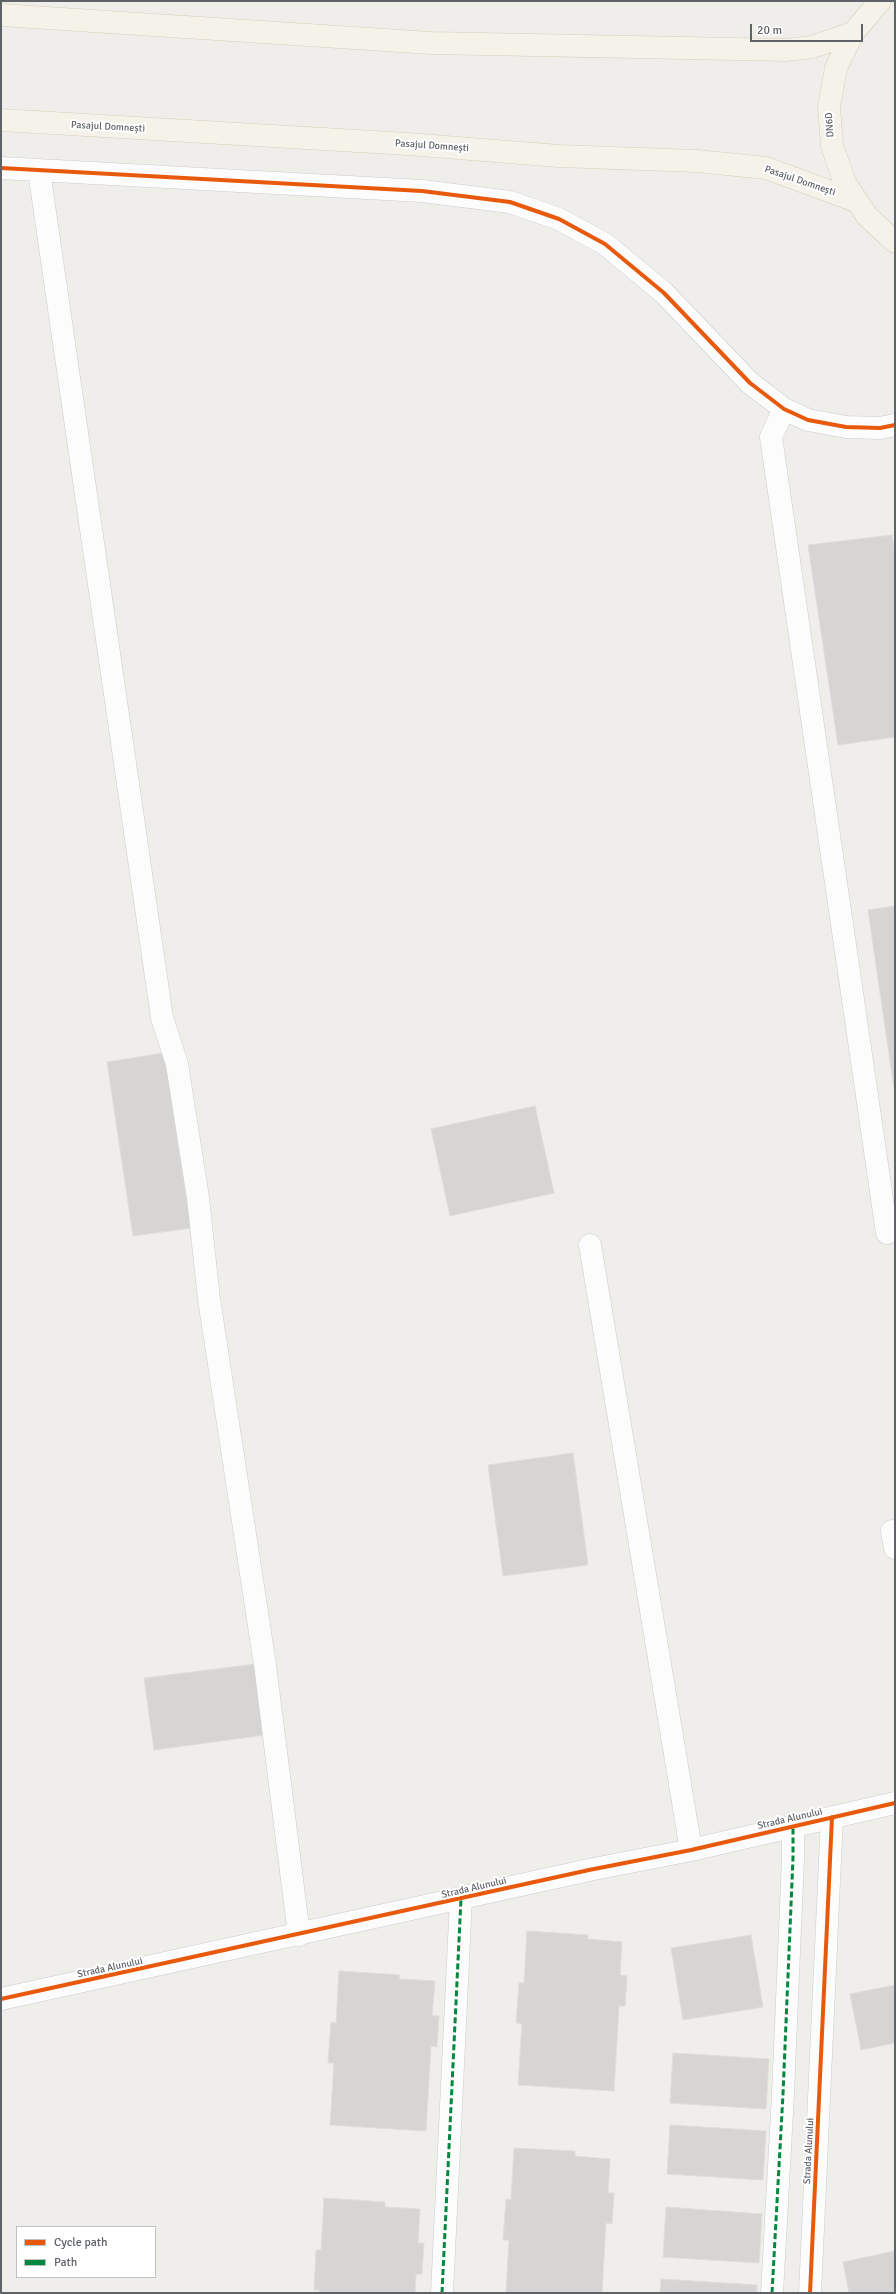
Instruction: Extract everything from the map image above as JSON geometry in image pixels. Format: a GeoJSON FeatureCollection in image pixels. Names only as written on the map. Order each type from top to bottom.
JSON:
{"type":"FeatureCollection","features":[{"type":"Feature","properties":{"kind":"main road","name":"DN6D"},"geometry":{"type":"LineString","coordinates":[[880,1],[853,33],[836,68],[829,107],[832,146],[845,184],[867,216],[895,242]]}},
{"type":"Feature","properties":{"kind":"main road"},"geometry":{"type":"LineString","coordinates":[[1,15],[431,43],[770,50],[812,47],[853,33]]}},
{"type":"Feature","properties":{"kind":"main road","name":"Pasajul Domnești"},"geometry":{"type":"LineString","coordinates":[[1,120],[408,144],[559,156],[697,161],[766,168],[856,201]]}},
{"type":"Feature","properties":{"kind":"street"},"geometry":{"type":"LineString","coordinates":[[1,168],[422,191],[510,202],[559,219],[605,244],[664,293],[750,383],[784,409],[808,420],[846,427],[880,428],[895,425]]}},
{"type":"Feature","properties":{"kind":"street"},"geometry":{"type":"LineString","coordinates":[[38,170],[160,1010],[177,1064],[198,1198],[208,1299],[265,1665],[299,1935]]}},
{"type":"Feature","properties":{"kind":"street"},"geometry":{"type":"LineString","coordinates":[[784,409],[771,437],[887,1233]]}},
{"type":"Feature","properties":{"kind":"street"},"geometry":{"type":"LineString","coordinates":[[590,1245],[691,1850]]}},
{"type":"Feature","properties":{"kind":"street","name":"Strada Alunului"},"geometry":{"type":"LineString","coordinates":[[1,2000],[589,1870],[691,1850],[895,1803]]}},
{"type":"Feature","properties":{"kind":"street","name":"Strada Alunului"},"geometry":{"type":"LineString","coordinates":[[810,2293],[832,1818]]}},
{"type":"Feature","properties":{"kind":"street"},"geometry":{"type":"LineString","coordinates":[[772,2293],[784,2086],[793,1827]]}},
{"type":"Feature","properties":{"kind":"street"},"geometry":{"type":"LineString","coordinates":[[442,2293],[461,1899]]}},
{"type":"Feature","properties":{"kind":"building"},"geometry":{"type":"Polygon","coordinates":[[[892,535],[895,554],[895,737],[838,745],[808,545],[892,535]]]}},
{"type":"Feature","properties":{"kind":"building"},"geometry":{"type":"Polygon","coordinates":[[[895,906],[895,1096],[868,910],[895,906]]]}},
{"type":"Feature","properties":{"kind":"building"},"geometry":{"type":"Polygon","coordinates":[[[164,1053],[191,1228],[133,1236],[107,1062],[164,1053]]]}},
{"type":"Feature","properties":{"kind":"building"},"geometry":{"type":"Polygon","coordinates":[[[535,1106],[554,1193],[450,1216],[431,1129],[535,1106]]]}},
{"type":"Feature","properties":{"kind":"building"},"geometry":{"type":"Polygon","coordinates":[[[573,1453],[588,1565],[503,1576],[488,1465],[573,1453]]]}},
{"type":"Feature","properties":{"kind":"building"},"geometry":{"type":"Polygon","coordinates":[[[256,1664],[265,1735],[154,1750],[144,1678],[256,1664]]]}},
{"type":"Feature","properties":{"kind":"building"},"geometry":{"type":"Polygon","coordinates":[[[527,1931],[588,1935],[588,1939],[622,1942],[620,1975],[627,1976],[625,2006],[619,2006],[614,2091],[518,2085],[522,2024],[516,2023],[519,1983],[524,1983],[527,1931]]]}},
{"type":"Feature","properties":{"kind":"building"},"geometry":{"type":"Polygon","coordinates":[[[751,1935],[763,2007],[683,2020],[671,1948],[751,1935]]]}},
{"type":"Feature","properties":{"kind":"building"},"geometry":{"type":"Polygon","coordinates":[[[339,1971],[400,1975],[399,1979],[435,1981],[432,2016],[439,2016],[437,2047],[431,2046],[426,2131],[330,2125],[334,2063],[328,2063],[331,2022],[336,2023],[339,1971]]]}},
{"type":"Feature","properties":{"kind":"building"},"geometry":{"type":"Polygon","coordinates":[[[895,1985],[895,2043],[861,2050],[850,1994],[895,1985]]]}},
{"type":"Feature","properties":{"kind":"building"},"geometry":{"type":"Polygon","coordinates":[[[673,2053],[769,2059],[766,2109],[670,2103],[673,2053]]]}},
{"type":"Feature","properties":{"kind":"building"},"geometry":{"type":"Polygon","coordinates":[[[670,2125],[766,2131],[763,2180],[667,2174],[670,2125]]]}},
{"type":"Feature","properties":{"kind":"building"},"geometry":{"type":"Polygon","coordinates":[[[514,2148],[575,2151],[575,2156],[610,2159],[608,2193],[614,2193],[612,2224],[606,2223],[602,2293],[506,2293],[509,2240],[503,2240],[506,2199],[511,2200],[514,2148]]]}},
{"type":"Feature","properties":{"kind":"building"},"geometry":{"type":"Polygon","coordinates":[[[324,2198],[385,2202],[385,2207],[420,2209],[418,2243],[424,2243],[422,2274],[416,2274],[415,2293],[319,2293],[319,2290],[314,2290],[316,2250],[321,2250],[324,2198]]]}},
{"type":"Feature","properties":{"kind":"building"},"geometry":{"type":"Polygon","coordinates":[[[666,2207],[762,2214],[759,2263],[663,2257],[666,2207]]]}},
{"type":"Feature","properties":{"kind":"building"},"geometry":{"type":"Polygon","coordinates":[[[895,2251],[895,2293],[849,2293],[843,2262],[895,2251]]]}},
{"type":"Feature","properties":{"kind":"building"},"geometry":{"type":"Polygon","coordinates":[[[661,2279],[757,2285],[757,2293],[660,2293],[661,2279]]]}},
{"type":"Feature","properties":{"kind":"marked path"},"geometry":{"type":"LineString","coordinates":[[772,2293],[783,2094],[793,1827]]}},
{"type":"Feature","properties":{"kind":"marked path"},"geometry":{"type":"LineString","coordinates":[[442,2293],[461,1899]]}},
{"type":"Feature","properties":{"kind":"cycle path"},"geometry":{"type":"LineString","coordinates":[[1,168],[422,191],[510,202],[559,219],[605,244],[664,293],[750,383],[784,409],[808,420],[846,427],[880,428],[895,425]]}},
{"type":"Feature","properties":{"kind":"cycle path"},"geometry":{"type":"LineString","coordinates":[[1,1999],[589,1870],[691,1850],[895,1803]]}},
{"type":"Feature","properties":{"kind":"cycle path"},"geometry":{"type":"LineString","coordinates":[[810,2293],[832,1817]]}}]}
